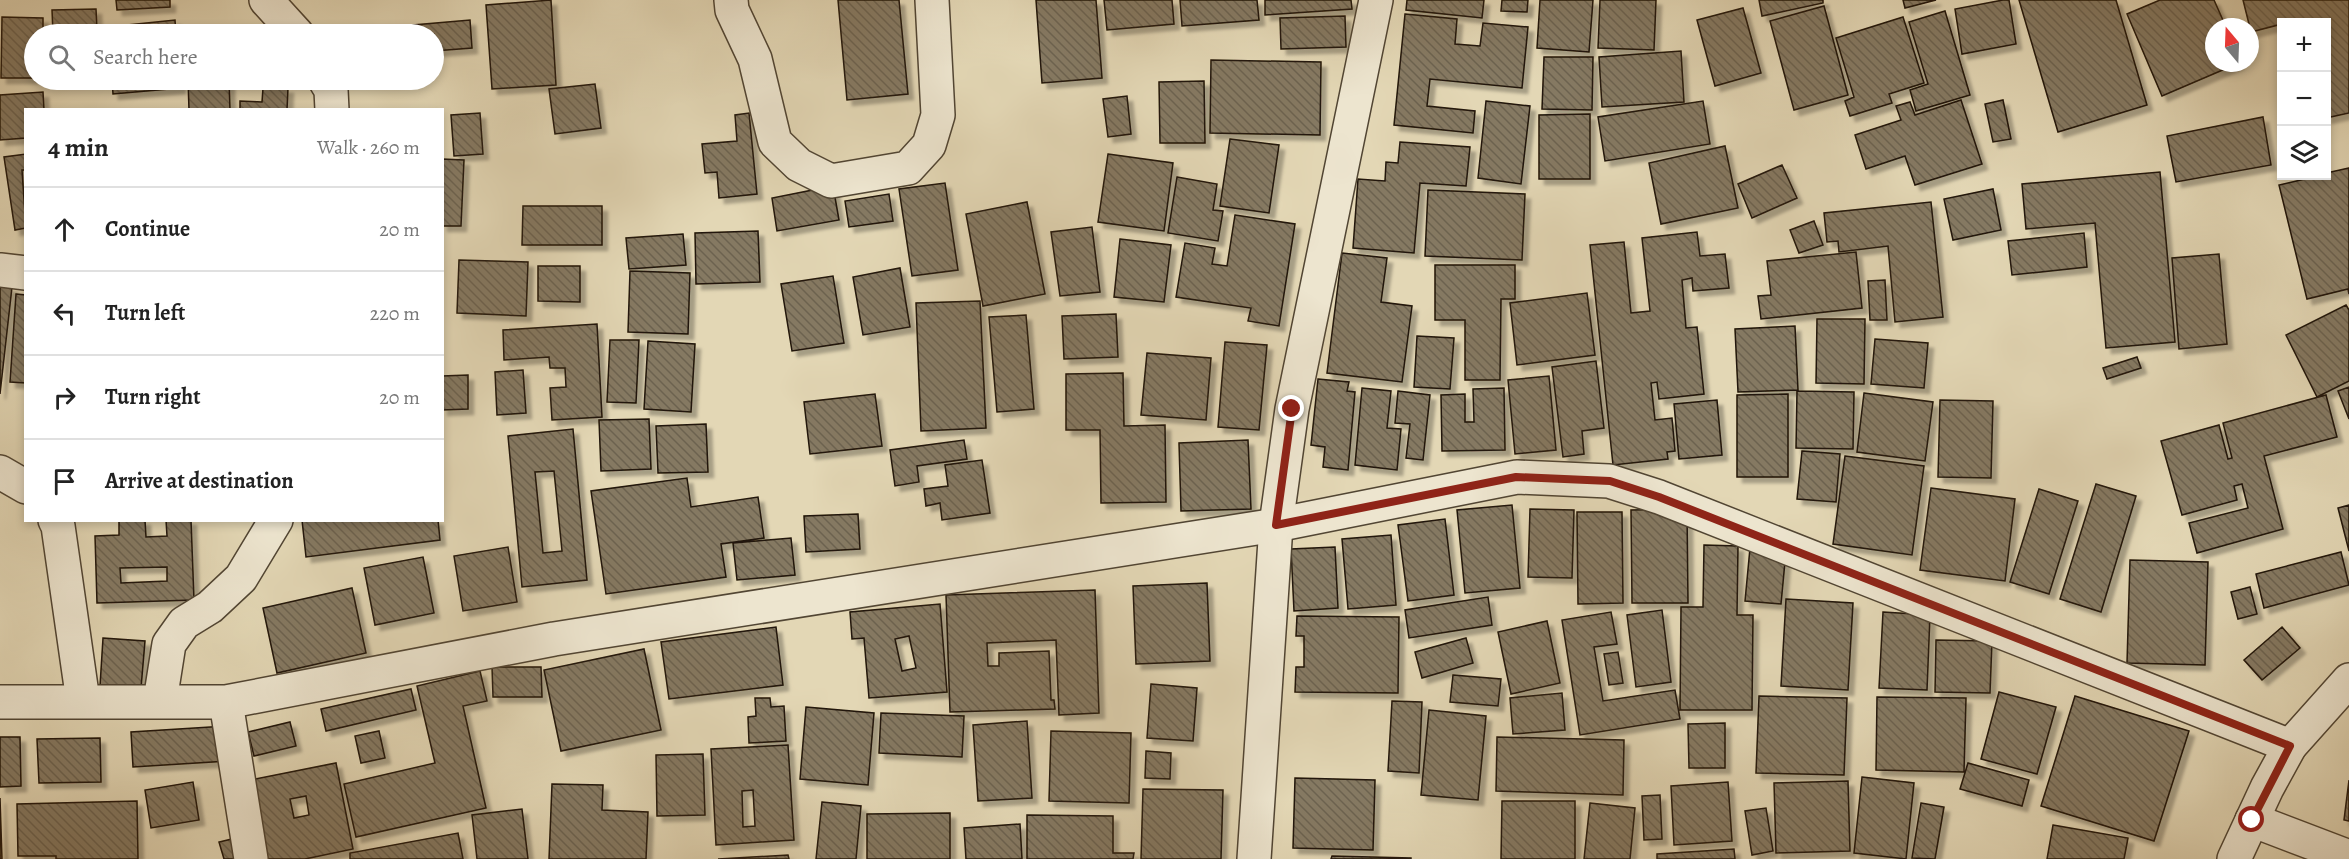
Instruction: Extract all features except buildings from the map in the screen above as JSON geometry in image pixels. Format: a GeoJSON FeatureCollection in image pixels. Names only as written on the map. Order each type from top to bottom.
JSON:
{"type":"FeatureCollection","features":[{"type":"Feature","properties":{"kind":"street"},"geometry":{"type":"LineString","coordinates":[[266,0],[288,24]]}},
{"type":"Feature","properties":{"kind":"street"},"geometry":{"type":"LineString","coordinates":[[731,0],[732,10],[755,59],[775,142],[799,165],[831,181],[908,168],[929,145],[938,115],[932,0]]}},
{"type":"Feature","properties":{"kind":"street"},"geometry":{"type":"LineString","coordinates":[[1254,859],[1276,525],[1292,409],[1376,0]]}},
{"type":"Feature","properties":{"kind":"street"},"geometry":{"type":"LineString","coordinates":[[331,90],[332,108]]}},
{"type":"Feature","properties":{"kind":"street"},"geometry":{"type":"LineString","coordinates":[[0,270],[24,273]]}},
{"type":"Feature","properties":{"kind":"street"},"geometry":{"type":"LineString","coordinates":[[0,472],[24,486]]}},
{"type":"Feature","properties":{"kind":"street"},"geometry":{"type":"LineString","coordinates":[[0,702],[226,702],[554,639],[1276,525],[1516,477],[1610,481],[1659,497],[2290,746]]}},
{"type":"Feature","properties":{"kind":"street"},"geometry":{"type":"LineString","coordinates":[[56,522],[83,701]]}},
{"type":"Feature","properties":{"kind":"street"},"geometry":{"type":"LineString","coordinates":[[160,701],[169,644],[184,623],[210,607],[241,578],[275,522]]}},
{"type":"Feature","properties":{"kind":"street"},"geometry":{"type":"LineString","coordinates":[[2234,859],[2290,746],[2349,680]]}},
{"type":"Feature","properties":{"kind":"street"},"geometry":{"type":"LineString","coordinates":[[226,702],[251,859]]}},
{"type":"Feature","properties":{"kind":"street"},"geometry":{"type":"LineString","coordinates":[[2252,820],[2349,857]]}},
{"type":"Feature","properties":{"kind":"route"},"geometry":{"type":"LineString","coordinates":[[1292,409],[1276,525],[1516,477],[1610,481],[1659,497],[2290,746],[2252,820]]}}]}
